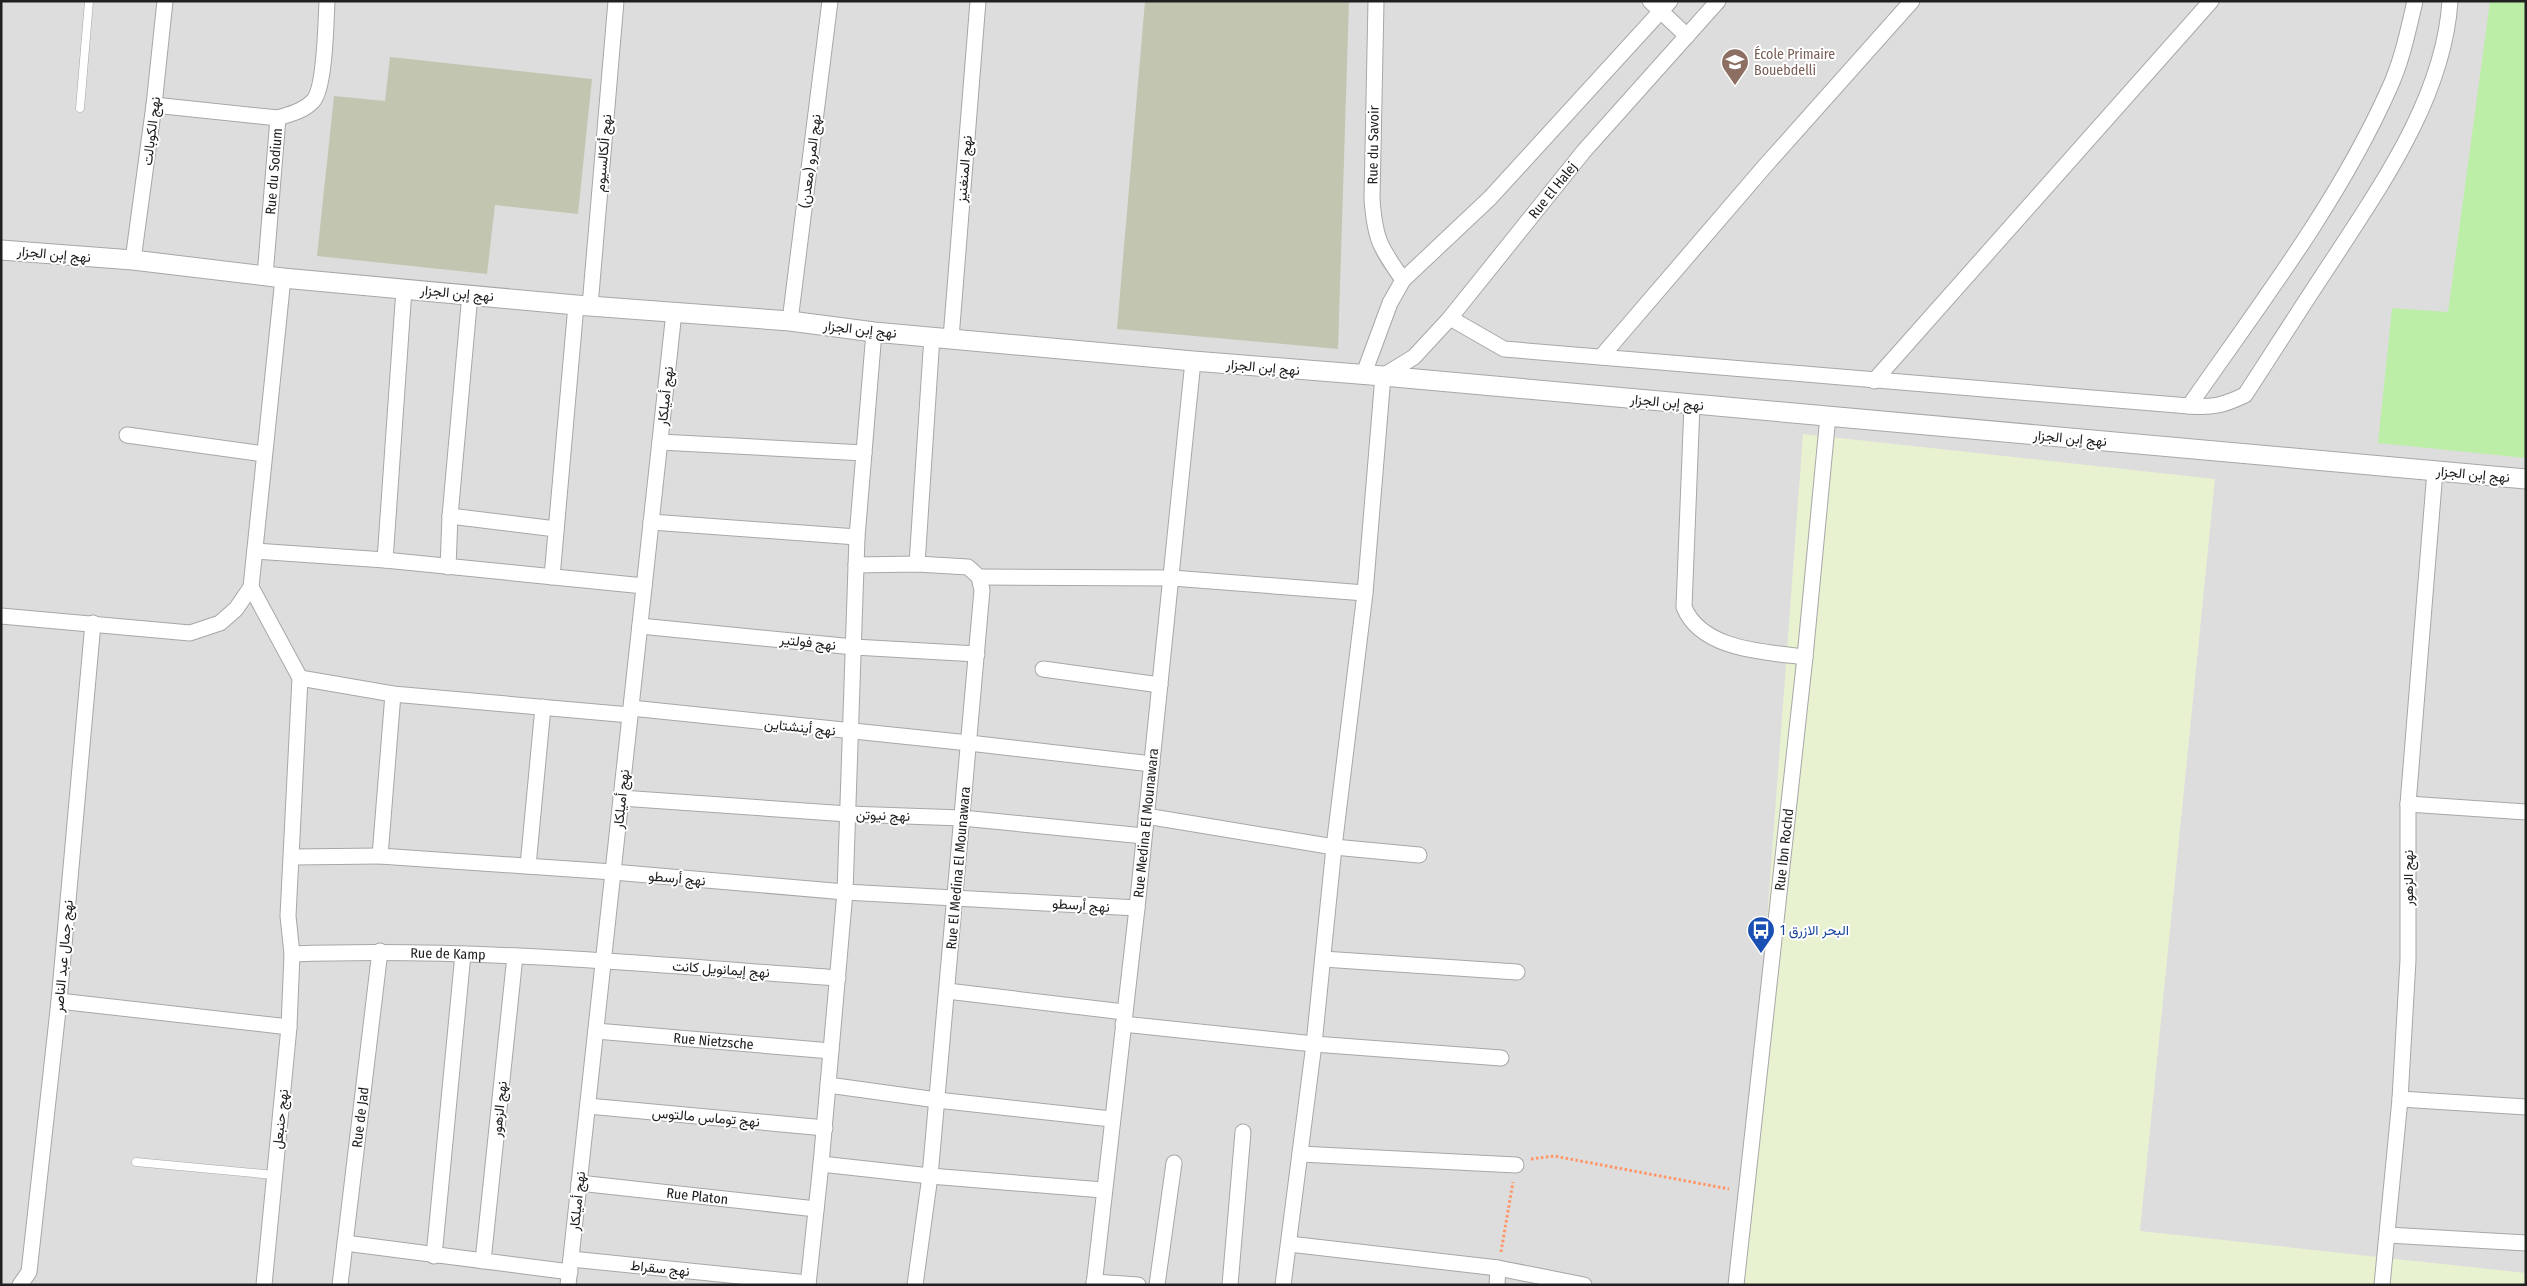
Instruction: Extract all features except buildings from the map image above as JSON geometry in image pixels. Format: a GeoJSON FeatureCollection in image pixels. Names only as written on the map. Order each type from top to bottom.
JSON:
{"type":"FeatureCollection","features":[{"type":"Feature","properties":{"kind":"street","name":"نهج الكوبالت"},"geometry":{"type":"LineString","coordinates":[[133,260],[154,105],[165,1]]}},
{"type":"Feature","properties":{"kind":"street","name":"Rue du Sodium"},"geometry":{"type":"LineString","coordinates":[[251,587],[264,454],[274,277],[278,118],[306,108],[316,99],[320,86],[327,1]]}},
{"type":"Feature","properties":{"kind":"street","name":"نهج ألكالسيوم"},"geometry":{"type":"LineString","coordinates":[[552,577],[616,1]]}},
{"type":"Feature","properties":{"kind":"street","name":"نهج المرو (معدن)"},"geometry":{"type":"LineString","coordinates":[[790,321],[830,1]]}},
{"type":"Feature","properties":{"kind":"street","name":"نهج المنغنيز"},"geometry":{"type":"LineString","coordinates":[[917,564],[978,1]]}},
{"type":"Feature","properties":{"kind":"street","name":"Rue du Savoir"},"geometry":{"type":"LineString","coordinates":[[1376,1],[1372,199],[1374,226],[1380,246],[1403,280]]}},
{"type":"Feature","properties":{"kind":"street","name":"Rue El Halej"},"geometry":{"type":"LineString","coordinates":[[1383,376],[1414,357],[1450,318],[1584,151],[1718,1]]}},
{"type":"Feature","properties":{"kind":"street"},"geometry":{"type":"LineString","coordinates":[[1601,357],[1765,166],[1912,1]]}},
{"type":"Feature","properties":{"kind":"street"},"geometry":{"type":"LineString","coordinates":[[1874,381],[2211,1]]}},
{"type":"Feature","properties":{"kind":"street"},"geometry":{"type":"LineString","coordinates":[[2189,406],[2310,230],[2360,148],[2390,87],[2406,41],[2415,1]]}},
{"type":"Feature","properties":{"kind":"street"},"geometry":{"type":"LineString","coordinates":[[1450,318],[1504,349],[2210,408],[2225,404],[2245,395],[2354,227],[2404,143],[2426,94],[2443,47],[2450,1]]}},
{"type":"Feature","properties":{"kind":"street"},"geometry":{"type":"LineString","coordinates":[[1363,376],[1390,302],[1403,280],[1490,198],[1660,4],[1687,36]]}},
{"type":"Feature","properties":{"kind":"street"},"geometry":{"type":"LineString","coordinates":[[154,105],[278,118]]}},
{"type":"Feature","properties":{"kind":"street","name":"نهج إبن الجزار"},"geometry":{"type":"LineString","coordinates":[[1,250],[133,260],[274,277],[404,289],[790,321],[874,332],[1363,376],[1383,376],[2526,480]]}},
{"type":"Feature","properties":{"kind":"street"},"geometry":{"type":"LineString","coordinates":[[385,560],[404,289]]}},
{"type":"Feature","properties":{"kind":"street"},"geometry":{"type":"LineString","coordinates":[[448,567],[450,516],[470,294]]}},
{"type":"Feature","properties":{"kind":"street","name":"نهج أميلكار"},"geometry":{"type":"LineString","coordinates":[[570,1272],[674,312]]}},
{"type":"Feature","properties":{"kind":"street"},"geometry":{"type":"LineString","coordinates":[[808,1284],[825,1128],[844,892],[852,732],[857,536],[874,332]]}},
{"type":"Feature","properties":{"kind":"street","name":"Rue Medina El Mounawara"},"geometry":{"type":"LineString","coordinates":[[1094,1283],[1111,1119],[1137,908],[1193,361]]}},
{"type":"Feature","properties":{"kind":"street"},"geometry":{"type":"LineString","coordinates":[[1284,1285],[1314,1044],[1334,847],[1366,593],[1383,376]]}},
{"type":"Feature","properties":{"kind":"street"},"geometry":{"type":"LineString","coordinates":[[1692,405],[1684,607],[1688,618],[1704,633],[1730,644],[1805,657]]}},
{"type":"Feature","properties":{"kind":"street","name":"Rue Ibn Rochd"},"geometry":{"type":"LineString","coordinates":[[1736,1285],[1805,657],[1828,416]]}},
{"type":"Feature","properties":{"kind":"street"},"geometry":{"type":"LineString","coordinates":[[127,435],[264,454]]}},
{"type":"Feature","properties":{"kind":"street"},"geometry":{"type":"LineString","coordinates":[[660,442],[864,453]]}},
{"type":"Feature","properties":{"kind":"street","name":"نهج الزهور"},"geometry":{"type":"LineString","coordinates":[[2382,1285],[2400,1099],[2408,960],[2408,804],[2435,471]]}},
{"type":"Feature","properties":{"kind":"street"},"geometry":{"type":"LineString","coordinates":[[450,516],[556,530]]}},
{"type":"Feature","properties":{"kind":"street"},"geometry":{"type":"LineString","coordinates":[[651,522],[857,536]]}},
{"type":"Feature","properties":{"kind":"street"},"geometry":{"type":"LineString","coordinates":[[255,551],[385,560],[644,586]]}},
{"type":"Feature","properties":{"kind":"street"},"geometry":{"type":"LineString","coordinates":[[856,565],[917,564],[968,566],[979,577],[1172,578],[1366,593]]}},
{"type":"Feature","properties":{"kind":"street","name":"Rue El Medina El Mounawara"},"geometry":{"type":"LineString","coordinates":[[915,1285],[930,1176],[937,1100],[977,654],[982,590],[979,577]]}},
{"type":"Feature","properties":{"kind":"street"},"geometry":{"type":"LineString","coordinates":[[1,616],[190,633],[220,622],[236,609],[251,587],[300,678]]}},
{"type":"Feature","properties":{"kind":"street","name":"نهج جمال عبد الناصر"},"geometry":{"type":"LineString","coordinates":[[20,1285],[29,1272],[59,1001],[92,623]]}},
{"type":"Feature","properties":{"kind":"street","name":"نهج فولتير"},"geometry":{"type":"LineString","coordinates":[[640,626],[854,647],[977,654]]}},
{"type":"Feature","properties":{"kind":"street"},"geometry":{"type":"LineString","coordinates":[[1043,669],[1160,685]]}},
{"type":"Feature","properties":{"kind":"street","name":"نهج أينشتاين"},"geometry":{"type":"LineString","coordinates":[[300,678],[393,694],[543,707],[630,712],[852,732],[1152,764]]}},
{"type":"Feature","properties":{"kind":"street","name":"نهج حنبعل"},"geometry":{"type":"LineString","coordinates":[[264,1285],[289,1027],[292,954],[288,916],[293,857],[300,678]]}},
{"type":"Feature","properties":{"kind":"street"},"geometry":{"type":"LineString","coordinates":[[380,856],[393,694]]}},
{"type":"Feature","properties":{"kind":"street"},"geometry":{"type":"LineString","coordinates":[[528,866],[543,707]]}},
{"type":"Feature","properties":{"kind":"street","name":"نهج نيوتن"},"geometry":{"type":"LineString","coordinates":[[621,798],[848,814],[962,818],[1144,836]]}},
{"type":"Feature","properties":{"kind":"street"},"geometry":{"type":"LineString","coordinates":[[2408,804],[2526,812]]}},
{"type":"Feature","properties":{"kind":"street"},"geometry":{"type":"LineString","coordinates":[[1146,816],[1334,847],[1419,855]]}},
{"type":"Feature","properties":{"kind":"street","name":"نهج أرسطو"},"geometry":{"type":"LineString","coordinates":[[293,857],[380,856],[613,872],[844,892],[1137,908]]}},
{"type":"Feature","properties":{"kind":"street","name":"Rue de Kamp"},"geometry":{"type":"LineString","coordinates":[[292,954],[380,950],[604,961]]}},
{"type":"Feature","properties":{"kind":"street","name":"Rue de Jad"},"geometry":{"type":"LineString","coordinates":[[340,1285],[380,950]]}},
{"type":"Feature","properties":{"kind":"street"},"geometry":{"type":"LineString","coordinates":[[434,1256],[463,954]]}},
{"type":"Feature","properties":{"kind":"street","name":"نهج الزهور"},"geometry":{"type":"LineString","coordinates":[[483,1262],[515,956]]}},
{"type":"Feature","properties":{"kind":"street"},"geometry":{"type":"LineString","coordinates":[[1323,959],[1516,972]]}},
{"type":"Feature","properties":{"kind":"street","name":"نهج إيمانويل كانت"},"geometry":{"type":"LineString","coordinates":[[604,961],[838,978]]}},
{"type":"Feature","properties":{"kind":"street"},"geometry":{"type":"LineString","coordinates":[[946,991],[1314,1044],[1501,1058]]}},
{"type":"Feature","properties":{"kind":"street"},"geometry":{"type":"LineString","coordinates":[[59,1001],[289,1027]]}},
{"type":"Feature","properties":{"kind":"street","name":"Rue Nietzsche"},"geometry":{"type":"LineString","coordinates":[[596,1031],[831,1050]]}},
{"type":"Feature","properties":{"kind":"street"},"geometry":{"type":"LineString","coordinates":[[828,1085],[937,1100],[1111,1119]]}},
{"type":"Feature","properties":{"kind":"street"},"geometry":{"type":"LineString","coordinates":[[2400,1099],[2526,1107]]}},
{"type":"Feature","properties":{"kind":"street","name":"نهج توماس مالتوس"},"geometry":{"type":"LineString","coordinates":[[588,1106],[825,1128]]}},
{"type":"Feature","properties":{"kind":"street"},"geometry":{"type":"LineString","coordinates":[[1230,1285],[1243,1132]]}},
{"type":"Feature","properties":{"kind":"street"},"geometry":{"type":"LineString","coordinates":[[1300,1154],[1516,1165]]}},
{"type":"Feature","properties":{"kind":"street"},"geometry":{"type":"LineString","coordinates":[[1157,1285],[1174,1163]]}},
{"type":"Feature","properties":{"kind":"street"},"geometry":{"type":"LineString","coordinates":[[821,1164],[930,1176],[1103,1190]]}},
{"type":"Feature","properties":{"kind":"street","name":"Rue Platon"},"geometry":{"type":"LineString","coordinates":[[579,1183],[816,1209]]}},
{"type":"Feature","properties":{"kind":"street"},"geometry":{"type":"LineString","coordinates":[[2388,1236],[2526,1243]]}},
{"type":"Feature","properties":{"kind":"street","name":"نهج سقراط"},"geometry":{"type":"LineString","coordinates":[[345,1243],[434,1256],[570,1272],[808,1284]]}},
{"type":"Feature","properties":{"kind":"street"},"geometry":{"type":"LineString","coordinates":[[1289,1244],[1498,1268],[1584,1285]]}},
{"type":"Feature","properties":{"kind":"street"},"geometry":{"type":"LineString","coordinates":[[1497,1285],[1498,1268]]}},
{"type":"Feature","properties":{"kind":"street"},"geometry":{"type":"LineString","coordinates":[[1094,1283],[1138,1285]]}},
{"type":"Feature","properties":{"kind":"lane"},"geometry":{"type":"LineString","coordinates":[[80,108],[89,1]]}},
{"type":"Feature","properties":{"kind":"lane"},"geometry":{"type":"LineString","coordinates":[[136,1162],[274,1174]]}},
{"type":"Feature","properties":{"kind":"path"},"geometry":{"type":"LineString","coordinates":[[1498,1268],[1516,1165],[1526,1160],[1554,1156],[1746,1192]]}},
{"type":"Feature","properties":{"kind":"shaded area"},"geometry":{"type":"Polygon","coordinates":[[[1,1],[2526,1],[2526,1285],[1,1285],[1,1]]]}},
{"type":"Feature","properties":{"kind":"shaded area"},"geometry":{"type":"Polygon","coordinates":[[[1145,1],[1349,1],[1338,349],[1117,329],[1145,1]]]}},
{"type":"Feature","properties":{"kind":"shaded area"},"geometry":{"type":"Polygon","coordinates":[[[390,57],[592,79],[578,214],[495,205],[487,274],[317,256],[334,96],[385,101],[390,57]]]}},
{"type":"Feature","properties":{"kind":"shaded area"},"geometry":{"type":"Polygon","coordinates":[[[1803,434],[2215,479],[2140,1231],[2526,1273],[2526,1285],[1740,1285],[1803,434]]]}},
{"type":"Feature","properties":{"kind":"green space"},"geometry":{"type":"Polygon","coordinates":[[[2490,1],[2526,1],[2526,458],[2378,443],[2392,308],[2448,312],[2490,1]]]}},
{"type":"Feature","properties":{"kind":"place","name":"École Primaire Bouebdelli"},"geometry":{"type":"Point","coordinates":[1735,86]}},
{"type":"Feature","properties":{"kind":"place","name":"1 البحر الازرق"},"geometry":{"type":"Point","coordinates":[1761,954]}}]}
